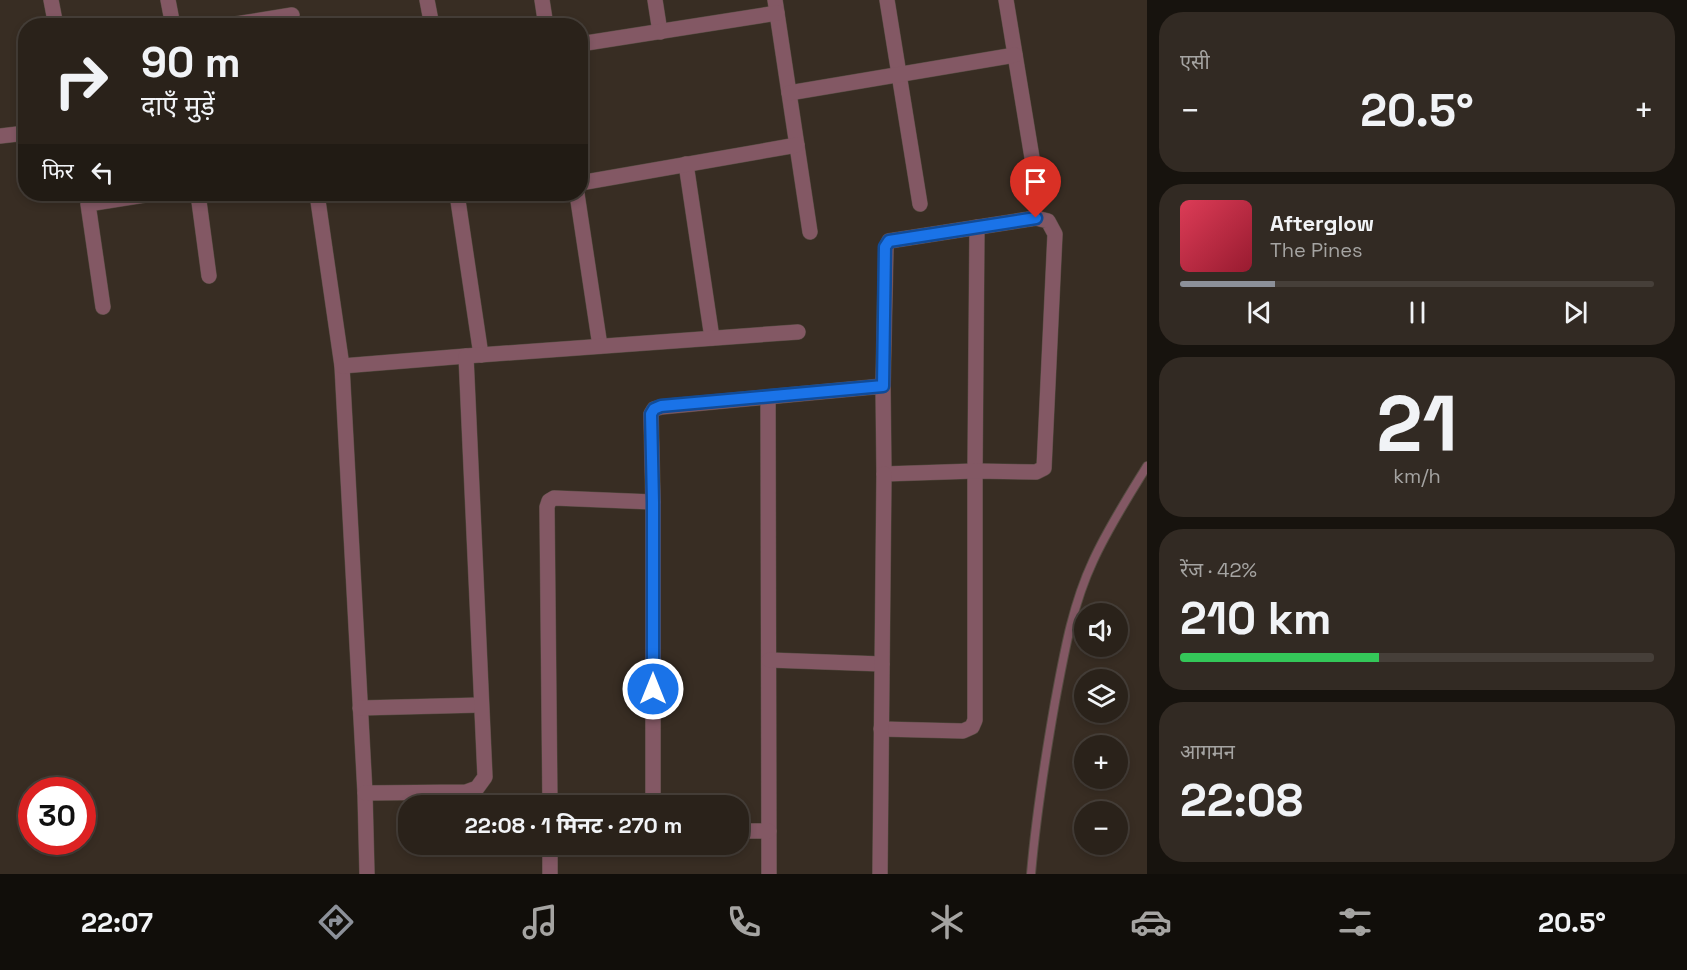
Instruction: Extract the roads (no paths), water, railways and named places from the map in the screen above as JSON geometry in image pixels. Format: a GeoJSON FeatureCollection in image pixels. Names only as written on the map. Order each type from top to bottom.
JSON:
{"type":"FeatureCollection","features":[{"type":"Feature","properties":{"kind":"street"},"geometry":{"type":"LineString","coordinates":[[51,0],[54,18]]}},
{"type":"Feature","properties":{"kind":"street"},"geometry":{"type":"LineString","coordinates":[[168,0],[171,18]]}},
{"type":"Feature","properties":{"kind":"street"},"geometry":{"type":"LineString","coordinates":[[427,0],[430,18]]}},
{"type":"Feature","properties":{"kind":"street"},"geometry":{"type":"LineString","coordinates":[[542,0],[545,18]]}},
{"type":"Feature","properties":{"kind":"street"},"geometry":{"type":"LineString","coordinates":[[655,0],[660,32]]}},
{"type":"Feature","properties":{"kind":"street"},"geometry":{"type":"LineString","coordinates":[[887,0],[920,204]]}},
{"type":"Feature","properties":{"kind":"street"},"geometry":{"type":"LineString","coordinates":[[1006,0],[1039,200]]}},
{"type":"Feature","properties":{"kind":"street"},"geometry":{"type":"LineString","coordinates":[[588,43],[660,32],[776,6],[810,232]]}},
{"type":"Feature","properties":{"kind":"street"},"geometry":{"type":"LineString","coordinates":[[269,18],[292,14]]}},
{"type":"Feature","properties":{"kind":"street"},"geometry":{"type":"LineString","coordinates":[[789,93],[1015,55]]}},
{"type":"Feature","properties":{"kind":"street"},"geometry":{"type":"LineString","coordinates":[[0,136],[18,134]]}},
{"type":"Feature","properties":{"kind":"street"},"geometry":{"type":"LineString","coordinates":[[588,182],[796,145]]}},
{"type":"Feature","properties":{"kind":"street"},"geometry":{"type":"LineString","coordinates":[[686,164],[712,338]]}},
{"type":"Feature","properties":{"kind":"street"},"geometry":{"type":"LineString","coordinates":[[87,201],[103,307]]}},
{"type":"Feature","properties":{"kind":"street"},"geometry":{"type":"LineString","coordinates":[[199,201],[209,276]]}},
{"type":"Feature","properties":{"kind":"street"},"geometry":{"type":"LineString","coordinates":[[317,201],[342,366],[365,793],[367,874]]}},
{"type":"Feature","properties":{"kind":"street"},"geometry":{"type":"LineString","coordinates":[[365,793],[466,792],[477,788],[485,777],[481,705],[474,355],[459,201]]}},
{"type":"Feature","properties":{"kind":"street"},"geometry":{"type":"LineString","coordinates":[[578,201],[600,346]]}},
{"type":"Feature","properties":{"kind":"street"},"geometry":{"type":"LineString","coordinates":[[880,874],[885,247],[889,241],[895,239],[1036,218],[1048,221],[1054,234],[1044,468],[1036,472],[975,471],[884,474]]}},
{"type":"Feature","properties":{"kind":"street"},"geometry":{"type":"LineString","coordinates":[[880,729],[963,731],[972,728],[975,720],[977,227]]}},
{"type":"Feature","properties":{"kind":"street"},"geometry":{"type":"LineString","coordinates":[[342,366],[798,332]]}},
{"type":"Feature","properties":{"kind":"street"},"geometry":{"type":"LineString","coordinates":[[653,795],[651,414],[654,409],[661,406],[883,386]]}},
{"type":"Feature","properties":{"kind":"street"},"geometry":{"type":"LineString","coordinates":[[768,397],[769,874]]}},
{"type":"Feature","properties":{"kind":"street"},"geometry":{"type":"LineString","coordinates":[[550,795],[547,507],[549,501],[554,498],[653,502]]}},
{"type":"Feature","properties":{"kind":"street"},"geometry":{"type":"LineString","coordinates":[[769,660],[882,664]]}},
{"type":"Feature","properties":{"kind":"street"},"geometry":{"type":"LineString","coordinates":[[360,708],[481,705]]}},
{"type":"Feature","properties":{"kind":"street"},"geometry":{"type":"LineString","coordinates":[[749,831],[769,831]]}},
{"type":"Feature","properties":{"kind":"street"},"geometry":{"type":"LineString","coordinates":[[550,855],[550,874]]}},
{"type":"Feature","properties":{"kind":"lane"},"geometry":{"type":"LineString","coordinates":[[1031,874],[1035,824],[1044,764],[1069,632],[1093,561],[1113,522],[1147,466]]}}]}
